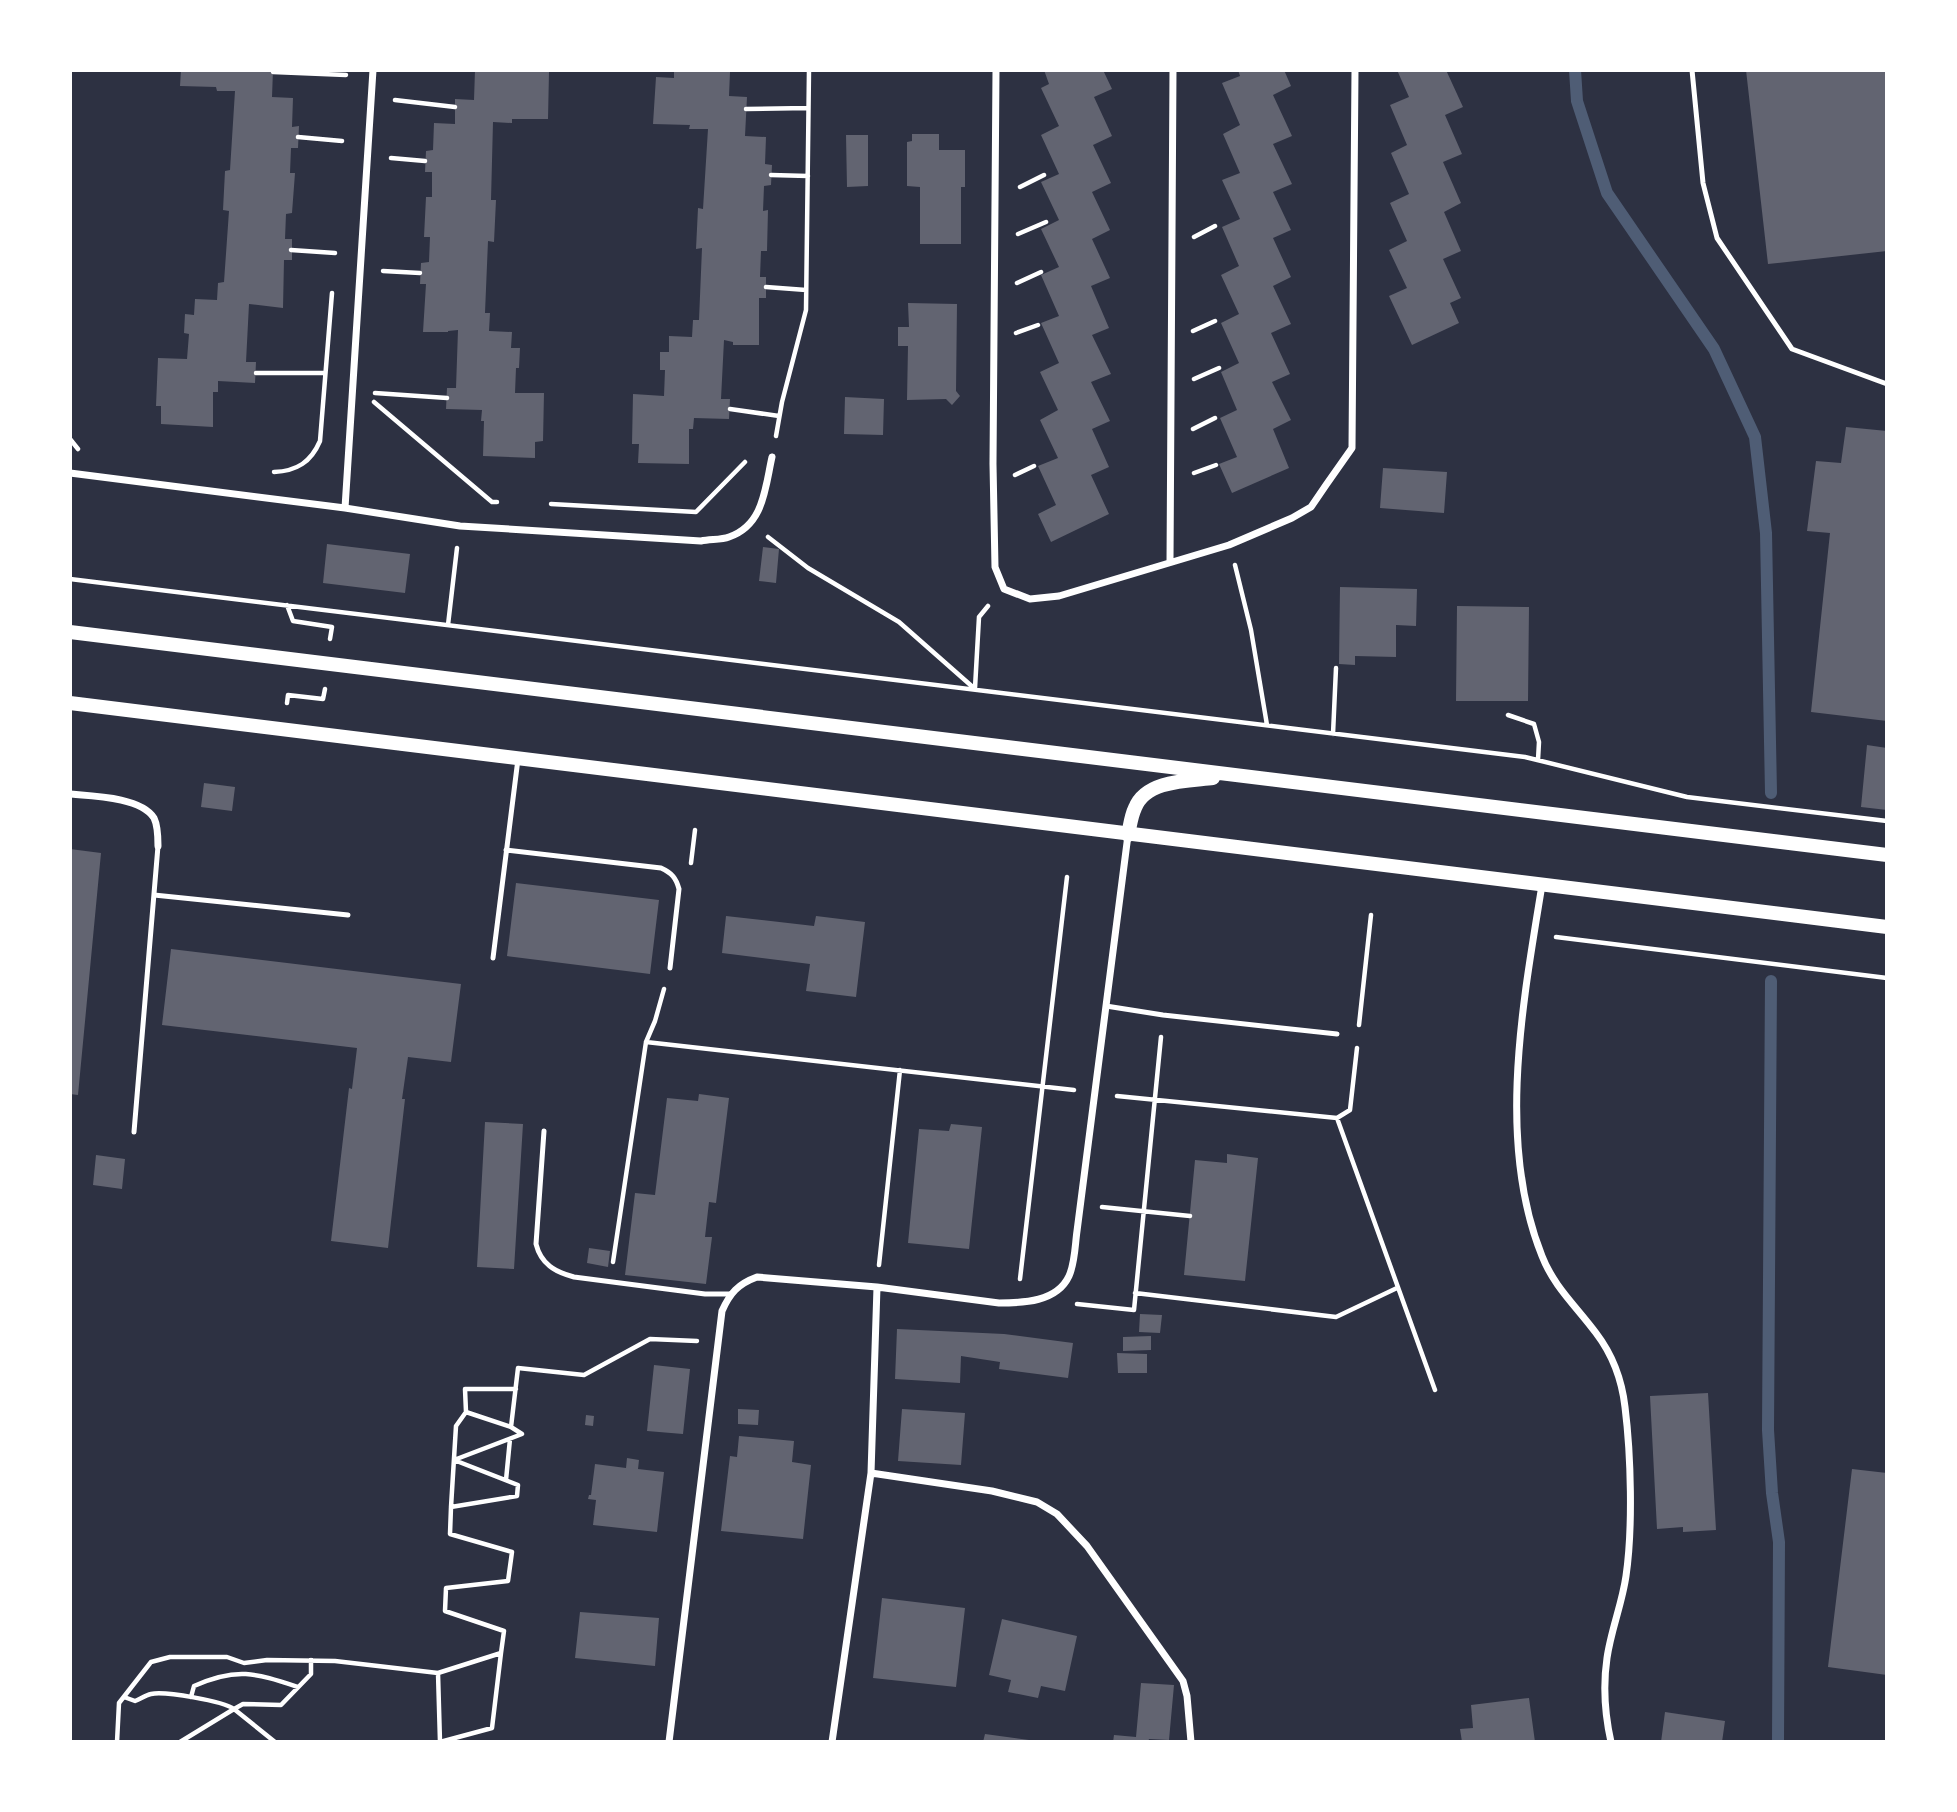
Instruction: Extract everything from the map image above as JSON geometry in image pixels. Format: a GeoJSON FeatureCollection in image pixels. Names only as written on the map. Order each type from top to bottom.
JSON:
{"type":"FeatureCollection","features":[{"type":"Feature","properties":{"kind":"main road"},"geometry":{"type":"LineString","coordinates":[[70,632],[1887,855]]}},
{"type":"Feature","properties":{"kind":"main road"},"geometry":{"type":"LineString","coordinates":[[70,703],[1887,927]]}},
{"type":"Feature","properties":{"kind":"main road"},"geometry":{"type":"LineString","coordinates":[[1128,835],[1135,808],[1143,796],[1160,787],[1179,782],[1235,775]]}},
{"type":"Feature","properties":{"kind":"street"},"geometry":{"type":"LineString","coordinates":[[345,508],[373,70]]}},
{"type":"Feature","properties":{"kind":"street"},"geometry":{"type":"LineString","coordinates":[[996,70],[993,464],[995,567],[1004,589],[1030,599],[1059,596],[1229,545],[1292,518],[1311,507],[1352,448],[1355,70]]}},
{"type":"Feature","properties":{"kind":"street"},"geometry":{"type":"LineString","coordinates":[[1170,562],[1173,70]]}},
{"type":"Feature","properties":{"kind":"street"},"geometry":{"type":"LineString","coordinates":[[70,473],[345,508],[460,526],[701,541],[729,537],[751,524],[761,506],[772,457]]}},
{"type":"Feature","properties":{"kind":"street"},"geometry":{"type":"LineString","coordinates":[[70,794],[120,800],[147,812],[154,818],[158,846]]}},
{"type":"Feature","properties":{"kind":"street"},"geometry":{"type":"LineString","coordinates":[[669,1742],[722,1311],[730,1294],[741,1283],[757,1278],[877,1287],[999,1303],[1018,1303],[1036,1300],[1055,1292],[1069,1277],[1128,835]]}},
{"type":"Feature","properties":{"kind":"street"},"geometry":{"type":"LineString","coordinates":[[1542,884],[1520,1058],[1518,1147],[1524,1189],[1542,1257],[1556,1284],[1603,1343],[1619,1378],[1625,1404],[1629,1537],[1622,1602],[1607,1658],[1605,1683],[1611,1742]]}},
{"type":"Feature","properties":{"kind":"street"},"geometry":{"type":"LineString","coordinates":[[832,1742],[871,1473],[877,1287]]}},
{"type":"Feature","properties":{"kind":"street"},"geometry":{"type":"LineString","coordinates":[[871,1473],[992,1491],[1037,1502],[1057,1514],[1087,1546],[1183,1681],[1191,1742]]}},
{"type":"Feature","properties":{"kind":"lane"},"geometry":{"type":"LineString","coordinates":[[1692,70],[1703,183],[1717,238],[1792,349],[1887,384]]}},
{"type":"Feature","properties":{"kind":"lane"},"geometry":{"type":"LineString","coordinates":[[493,958],[518,759]]}},
{"type":"Feature","properties":{"kind":"lane"},"geometry":{"type":"LineString","coordinates":[[134,1132],[158,846]]}},
{"type":"Feature","properties":{"kind":"lane"},"geometry":{"type":"LineString","coordinates":[[506,850],[649,867],[670,872],[679,889],[670,968]]}},
{"type":"Feature","properties":{"kind":"lane"},"geometry":{"type":"LineString","coordinates":[[154,895],[348,915]]}},
{"type":"Feature","properties":{"kind":"lane"},"geometry":{"type":"LineString","coordinates":[[1106,1006],[1337,1034]]}},
{"type":"Feature","properties":{"kind":"lane"},"geometry":{"type":"LineString","coordinates":[[544,1131],[536,1244],[539,1254],[549,1267],[560,1274],[610,1282],[730,1294]]}},
{"type":"Feature","properties":{"kind":"path"},"geometry":{"type":"LineString","coordinates":[[547,504],[696,512],[754,454],[772,457],[779,416],[806,310],[809,70]]}},
{"type":"Feature","properties":{"kind":"path"},"geometry":{"type":"LineString","coordinates":[[273,72],[347,72],[346,88]]}},
{"type":"Feature","properties":{"kind":"path"},"geometry":{"type":"LineString","coordinates":[[394,112],[396,90]]}},
{"type":"Feature","properties":{"kind":"path"},"geometry":{"type":"LineString","coordinates":[[395,100],[456,107]]}},
{"type":"Feature","properties":{"kind":"path"},"geometry":{"type":"LineString","coordinates":[[746,109],[808,108]]}},
{"type":"Feature","properties":{"kind":"path"},"geometry":{"type":"LineString","coordinates":[[341,153],[343,128]]}},
{"type":"Feature","properties":{"kind":"path"},"geometry":{"type":"LineString","coordinates":[[298,137],[342,141]]}},
{"type":"Feature","properties":{"kind":"path"},"geometry":{"type":"LineString","coordinates":[[390,171],[392,147]]}},
{"type":"Feature","properties":{"kind":"path"},"geometry":{"type":"LineString","coordinates":[[391,158],[425,161]]}},
{"type":"Feature","properties":{"kind":"path"},"geometry":{"type":"LineString","coordinates":[[1011,191],[1044,175]]}},
{"type":"Feature","properties":{"kind":"path"},"geometry":{"type":"LineString","coordinates":[[771,176],[808,176]]}},
{"type":"Feature","properties":{"kind":"path"},"geometry":{"type":"LineString","coordinates":[[1012,236],[1046,222]]}},
{"type":"Feature","properties":{"kind":"path"},"geometry":{"type":"LineString","coordinates":[[334,266],[335,240]]}},
{"type":"Feature","properties":{"kind":"path"},"geometry":{"type":"LineString","coordinates":[[291,250],[335,253]]}},
{"type":"Feature","properties":{"kind":"path"},"geometry":{"type":"LineString","coordinates":[[383,259],[382,271],[420,273]]}},
{"type":"Feature","properties":{"kind":"path"},"geometry":{"type":"LineString","coordinates":[[1013,281],[1013,285],[1041,272]]}},
{"type":"Feature","properties":{"kind":"path"},"geometry":{"type":"LineString","coordinates":[[275,472],[300,467],[315,452],[320,441],[333,280]]}},
{"type":"Feature","properties":{"kind":"path"},"geometry":{"type":"LineString","coordinates":[[766,288],[806,290]]}},
{"type":"Feature","properties":{"kind":"path"},"geometry":{"type":"LineString","coordinates":[[1006,337],[1038,325]]}},
{"type":"Feature","properties":{"kind":"path"},"geometry":{"type":"LineString","coordinates":[[256,373],[325,373]]}},
{"type":"Feature","properties":{"kind":"path"},"geometry":{"type":"LineString","coordinates":[[374,380],[372,400],[492,502],[506,502]]}},
{"type":"Feature","properties":{"kind":"path"},"geometry":{"type":"LineString","coordinates":[[373,393],[447,398]]}},
{"type":"Feature","properties":{"kind":"path"},"geometry":{"type":"LineString","coordinates":[[730,409],[779,416]]}},
{"type":"Feature","properties":{"kind":"path"},"geometry":{"type":"LineString","coordinates":[[751,524],[808,568],[899,622],[975,689]]}},
{"type":"Feature","properties":{"kind":"path"},"geometry":{"type":"LineString","coordinates":[[448,625],[460,526]]}},
{"type":"Feature","properties":{"kind":"path"},"geometry":{"type":"LineString","coordinates":[[1229,545],[1251,630],[1267,726]]}},
{"type":"Feature","properties":{"kind":"path"},"geometry":{"type":"LineString","coordinates":[[70,579],[1538,760],[1688,797],[1887,821]]}},
{"type":"Feature","properties":{"kind":"path"},"geometry":{"type":"LineString","coordinates":[[975,689],[979,617],[1004,589]]}},
{"type":"Feature","properties":{"kind":"path"},"geometry":{"type":"LineString","coordinates":[[287,605],[293,621],[332,627],[330,641]]}},
{"type":"Feature","properties":{"kind":"path"},"geometry":{"type":"LineString","coordinates":[[1333,734],[1336,668]]}},
{"type":"Feature","properties":{"kind":"path"},"geometry":{"type":"LineString","coordinates":[[287,708],[288,695],[323,699],[325,684]]}},
{"type":"Feature","properties":{"kind":"path"},"geometry":{"type":"LineString","coordinates":[[1508,715],[1534,724],[1539,742],[1538,760]]}},
{"type":"Feature","properties":{"kind":"path"},"geometry":{"type":"LineString","coordinates":[[1018,1303],[1067,877]]}},
{"type":"Feature","properties":{"kind":"path"},"geometry":{"type":"LineString","coordinates":[[1358,1032],[1371,915]]}},
{"type":"Feature","properties":{"kind":"path"},"geometry":{"type":"LineString","coordinates":[[1534,935],[1887,978]]}},
{"type":"Feature","properties":{"kind":"path"},"geometry":{"type":"LineString","coordinates":[[610,1282],[646,1042],[670,968]]}},
{"type":"Feature","properties":{"kind":"path"},"geometry":{"type":"LineString","coordinates":[[1055,1292],[1069,1302],[1083,1306],[1133,1310],[1163,1015]]}},
{"type":"Feature","properties":{"kind":"path"},"geometry":{"type":"LineString","coordinates":[[646,1042],[1063,1088]]}},
{"type":"Feature","properties":{"kind":"path"},"geometry":{"type":"LineString","coordinates":[[1126,1097],[1337,1118],[1350,1111],[1357,1045]]}},
{"type":"Feature","properties":{"kind":"path"},"geometry":{"type":"LineString","coordinates":[[877,1287],[900,1070]]}},
{"type":"Feature","properties":{"kind":"path"},"geometry":{"type":"LineString","coordinates":[[1337,1118],[1436,1390]]}},
{"type":"Feature","properties":{"kind":"path"},"geometry":{"type":"LineString","coordinates":[[1080,1204],[1190,1216]]}},
{"type":"Feature","properties":{"kind":"path"},"geometry":{"type":"LineString","coordinates":[[1135,1293],[1336,1317],[1397,1288]]}},
{"type":"Feature","properties":{"kind":"path"},"geometry":{"type":"LineString","coordinates":[[511,1427],[518,1368],[584,1375],[650,1339],[719,1341]]}},
{"type":"Feature","properties":{"kind":"path"},"geometry":{"type":"LineString","coordinates":[[438,1673],[440,1742],[492,1728],[504,1631],[445,1611],[446,1588],[508,1581],[512,1552],[450,1534],[456,1426],[466,1412],[465,1389],[516,1389]]}},
{"type":"Feature","properties":{"kind":"path"},"geometry":{"type":"LineString","coordinates":[[454,1461],[522,1434],[511,1427],[466,1412]]}},
{"type":"Feature","properties":{"kind":"path"},"geometry":{"type":"LineString","coordinates":[[506,1480],[510,1438]]}},
{"type":"Feature","properties":{"kind":"path"},"geometry":{"type":"LineString","coordinates":[[451,1507],[517,1496],[518,1485],[454,1461]]}},
{"type":"Feature","properties":{"kind":"path"},"geometry":{"type":"LineString","coordinates":[[117,1742],[119,1703],[151,1662],[170,1657],[227,1657],[244,1663],[267,1660],[335,1661],[438,1673],[501,1653]]}},
{"type":"Feature","properties":{"kind":"path"},"geometry":{"type":"LineString","coordinates":[[180,1742],[243,1704],[281,1705],[311,1674],[311,1660]]}},
{"type":"Feature","properties":{"kind":"path"},"geometry":{"type":"LineString","coordinates":[[191,1697],[194,1686],[217,1676],[257,1673],[298,1687]]}},
{"type":"Feature","properties":{"kind":"path"},"geometry":{"type":"LineString","coordinates":[[124,1697],[135,1701],[153,1693],[228,1705],[275,1742]]}},
{"type":"Feature","properties":{"kind":"building"},"geometry":{"type":"Polygon","coordinates":[[[181,70],[273,70],[272,97],[293,98],[292,127],[299,126],[298,148],[291,148],[290,173],[295,173],[292,213],[286,214],[285,239],[292,239],[292,260],[284,260],[283,308],[249,304],[246,362],[256,362],[255,383],[218,381],[218,392],[213,392],[213,427],[161,424],[161,406],[156,406],[158,358],[187,359],[189,334],[184,333],[185,314],[194,315],[195,299],[217,300],[218,283],[224,282],[229,211],[223,210],[225,171],[230,170],[235,91],[217,91],[216,87],[180,86],[181,70]]]}},
{"type":"Feature","properties":{"kind":"building"},"geometry":{"type":"Polygon","coordinates":[[[475,70],[549,72],[548,119],[493,122],[491,200],[496,200],[494,242],[488,241],[485,313],[490,313],[489,331],[512,332],[511,348],[520,348],[515,393],[544,393],[543,441],[535,442],[535,458],[483,456],[482,410],[446,409],[447,388],[456,388],[458,330],[423,332],[426,284],[420,284],[421,263],[429,262],[430,237],[424,237],[426,197],[432,197],[432,172],[425,172],[426,151],[433,150],[434,123],[455,124],[455,99],[474,100],[475,70]]]}},
{"type":"Feature","properties":{"kind":"building"},"geometry":{"type":"Polygon","coordinates":[[[1044,70],[1103,70],[1112,89],[1094,97],[1112,136],[1093,145],[1111,183],[1092,192],[1110,230],[1092,239],[1110,278],[1091,286],[1109,328],[1092,335],[1111,374],[1091,382],[1110,421],[1092,429],[1109,467],[1091,475],[1109,514],[1051,542],[1038,514],[1056,505],[1038,466],[1058,458],[1040,420],[1058,410],[1040,372],[1059,363],[1041,323],[1059,316],[1041,275],[1059,267],[1041,229],[1059,220],[1041,182],[1059,174],[1041,135],[1059,126],[1041,88],[1049,84],[1044,70]]]}},
{"type":"Feature","properties":{"kind":"building"},"geometry":{"type":"Polygon","coordinates":[[[1238,70],[1284,70],[1291,86],[1273,95],[1292,136],[1273,144],[1292,184],[1273,192],[1291,230],[1273,238],[1291,277],[1273,286],[1291,324],[1271,333],[1290,374],[1272,382],[1291,420],[1273,429],[1289,468],[1232,493],[1219,464],[1237,457],[1220,418],[1237,410],[1221,372],[1239,363],[1221,323],[1239,314],[1221,275],[1239,266],[1222,227],[1240,219],[1222,180],[1240,173],[1223,134],[1240,125],[1222,83],[1240,76],[1238,70]]]}},
{"type":"Feature","properties":{"kind":"building"},"geometry":{"type":"Polygon","coordinates":[[[1397,70],[1446,70],[1463,107],[1445,115],[1462,154],[1443,162],[1461,203],[1444,212],[1461,251],[1443,259],[1461,298],[1450,303],[1459,323],[1412,345],[1389,296],[1407,288],[1389,250],[1407,241],[1390,203],[1409,194],[1391,153],[1407,145],[1390,105],[1409,97],[1397,70]]]}},
{"type":"Feature","properties":{"kind":"building"},"geometry":{"type":"Polygon","coordinates":[[[1746,70],[1887,70],[1887,251],[1768,264],[1746,70]]]}},
{"type":"Feature","properties":{"kind":"building"},"geometry":{"type":"Polygon","coordinates":[[[674,71],[730,72],[729,96],[747,97],[745,136],[766,137],[765,164],[772,165],[771,185],[764,186],[763,211],[768,210],[767,251],[761,251],[760,277],[766,277],[766,298],[759,298],[759,345],[733,345],[733,342],[724,340],[721,399],[730,399],[729,419],[694,418],[693,429],[689,429],[689,464],[638,463],[639,444],[632,444],[633,394],[664,396],[665,370],[660,370],[660,352],[669,352],[669,336],[692,337],[693,320],[699,320],[702,248],[696,249],[698,208],[703,209],[708,129],[689,129],[690,125],[653,124],[656,77],[674,78],[674,71]]]}},
{"type":"Feature","properties":{"kind":"building"},"geometry":{"type":"Polygon","coordinates":[[[912,134],[939,134],[939,150],[965,150],[965,187],[961,187],[961,244],[920,244],[920,187],[907,186],[907,142],[912,141],[912,134]]]}},
{"type":"Feature","properties":{"kind":"building"},"geometry":{"type":"Polygon","coordinates":[[[846,135],[868,135],[868,186],[847,187],[846,135]]]}},
{"type":"Feature","properties":{"kind":"building"},"geometry":{"type":"Polygon","coordinates":[[[908,303],[957,304],[956,391],[960,396],[952,405],[946,399],[907,400],[908,346],[898,346],[898,327],[909,327],[908,303]]]}},
{"type":"Feature","properties":{"kind":"building"},"geometry":{"type":"Polygon","coordinates":[[[845,397],[884,399],[883,435],[844,434],[845,397]]]}},
{"type":"Feature","properties":{"kind":"building"},"geometry":{"type":"Polygon","coordinates":[[[1846,427],[1887,431],[1887,721],[1811,712],[1830,533],[1807,531],[1816,461],[1841,463],[1846,427]]]}},
{"type":"Feature","properties":{"kind":"building"},"geometry":{"type":"Polygon","coordinates":[[[1383,468],[1447,472],[1444,513],[1380,508],[1383,468]]]}},
{"type":"Feature","properties":{"kind":"building"},"geometry":{"type":"Polygon","coordinates":[[[327,544],[410,554],[405,593],[323,583],[327,544]]]}},
{"type":"Feature","properties":{"kind":"building"},"geometry":{"type":"Polygon","coordinates":[[[763,547],[779,549],[776,583],[759,581],[763,547]]]}},
{"type":"Feature","properties":{"kind":"building"},"geometry":{"type":"Polygon","coordinates":[[[1340,587],[1417,589],[1416,626],[1396,625],[1396,657],[1355,656],[1355,665],[1339,664],[1340,587]]]}},
{"type":"Feature","properties":{"kind":"building"},"geometry":{"type":"Polygon","coordinates":[[[1457,606],[1529,607],[1528,701],[1456,701],[1457,606]]]}},
{"type":"Feature","properties":{"kind":"building"},"geometry":{"type":"Polygon","coordinates":[[[1867,745],[1887,748],[1887,810],[1861,807],[1867,745]]]}},
{"type":"Feature","properties":{"kind":"building"},"geometry":{"type":"Polygon","coordinates":[[[204,783],[235,787],[232,811],[201,807],[204,783]]]}},
{"type":"Feature","properties":{"kind":"building"},"geometry":{"type":"Polygon","coordinates":[[[70,849],[101,853],[78,1095],[70,1094],[70,849]]]}},
{"type":"Feature","properties":{"kind":"building"},"geometry":{"type":"Polygon","coordinates":[[[516,883],[659,900],[650,974],[507,956],[516,883]]]}},
{"type":"Feature","properties":{"kind":"building"},"geometry":{"type":"Polygon","coordinates":[[[726,916],[814,926],[816,916],[865,922],[856,997],[806,991],[810,964],[722,953],[726,916]]]}},
{"type":"Feature","properties":{"kind":"building"},"geometry":{"type":"Polygon","coordinates":[[[171,949],[461,984],[451,1062],[408,1057],[388,1248],[331,1241],[349,1088],[352,1089],[357,1048],[162,1025],[171,949]]]}},
{"type":"Feature","properties":{"kind":"building"},"geometry":{"type":"Polygon","coordinates":[[[699,1094],[729,1098],[716,1203],[709,1202],[705,1237],[712,1237],[706,1284],[625,1275],[635,1193],[655,1195],[667,1098],[698,1101],[699,1094]]]}},
{"type":"Feature","properties":{"kind":"building"},"geometry":{"type":"Polygon","coordinates":[[[485,1122],[523,1124],[514,1269],[477,1267],[485,1122]]]}},
{"type":"Feature","properties":{"kind":"building"},"geometry":{"type":"Polygon","coordinates":[[[951,1124],[982,1127],[969,1249],[908,1243],[919,1129],[949,1131],[951,1124]]]}},
{"type":"Feature","properties":{"kind":"building"},"geometry":{"type":"Polygon","coordinates":[[[1227,1154],[1258,1158],[1245,1281],[1184,1275],[1195,1160],[1227,1163],[1227,1154]]]}},
{"type":"Feature","properties":{"kind":"building"},"geometry":{"type":"Polygon","coordinates":[[[96,1155],[125,1159],[122,1189],[93,1185],[96,1155]]]}},
{"type":"Feature","properties":{"kind":"building"},"geometry":{"type":"Polygon","coordinates":[[[589,1248],[610,1251],[608,1267],[587,1263],[589,1248]]]}},
{"type":"Feature","properties":{"kind":"building"},"geometry":{"type":"Polygon","coordinates":[[[1140,1314],[1162,1315],[1160,1333],[1139,1332],[1140,1314]]]}},
{"type":"Feature","properties":{"kind":"building"},"geometry":{"type":"Polygon","coordinates":[[[897,1329],[1004,1334],[1073,1343],[1068,1378],[999,1369],[1000,1362],[961,1356],[960,1383],[895,1379],[897,1329]]]}},
{"type":"Feature","properties":{"kind":"building"},"geometry":{"type":"Polygon","coordinates":[[[1151,1336],[1151,1350],[1123,1351],[1123,1337],[1151,1336]]]}},
{"type":"Feature","properties":{"kind":"building"},"geometry":{"type":"Polygon","coordinates":[[[1117,1353],[1147,1354],[1147,1373],[1118,1373],[1117,1353]]]}},
{"type":"Feature","properties":{"kind":"building"},"geometry":{"type":"Polygon","coordinates":[[[654,1365],[690,1369],[683,1434],[647,1431],[654,1365]]]}},
{"type":"Feature","properties":{"kind":"building"},"geometry":{"type":"Polygon","coordinates":[[[1708,1393],[1716,1530],[1683,1532],[1683,1527],[1657,1529],[1650,1396],[1708,1393]]]}},
{"type":"Feature","properties":{"kind":"building"},"geometry":{"type":"Polygon","coordinates":[[[738,1409],[759,1410],[758,1425],[738,1424],[738,1409]]]}},
{"type":"Feature","properties":{"kind":"building"},"geometry":{"type":"Polygon","coordinates":[[[902,1409],[965,1413],[961,1465],[898,1461],[902,1409]]]}},
{"type":"Feature","properties":{"kind":"building"},"geometry":{"type":"Polygon","coordinates":[[[586,1415],[594,1416],[593,1426],[585,1425],[586,1415]]]}},
{"type":"Feature","properties":{"kind":"building"},"geometry":{"type":"Polygon","coordinates":[[[739,1436],[794,1441],[792,1462],[811,1465],[803,1539],[721,1531],[730,1456],[737,1457],[739,1436]]]}},
{"type":"Feature","properties":{"kind":"building"},"geometry":{"type":"Polygon","coordinates":[[[627,1458],[639,1460],[638,1469],[664,1472],[657,1532],[593,1525],[596,1500],[588,1499],[591,1495],[595,1464],[626,1468],[627,1458]]]}},
{"type":"Feature","properties":{"kind":"building"},"geometry":{"type":"Polygon","coordinates":[[[1852,1469],[1887,1473],[1887,1675],[1828,1667],[1852,1469]]]}},
{"type":"Feature","properties":{"kind":"building"},"geometry":{"type":"Polygon","coordinates":[[[882,1598],[965,1608],[956,1687],[873,1678],[882,1598]]]}},
{"type":"Feature","properties":{"kind":"building"},"geometry":{"type":"Polygon","coordinates":[[[580,1612],[659,1618],[655,1666],[575,1658],[580,1612]]]}},
{"type":"Feature","properties":{"kind":"building"},"geometry":{"type":"Polygon","coordinates":[[[1002,1619],[1077,1636],[1065,1691],[1041,1686],[1038,1698],[1008,1692],[1011,1680],[989,1675],[1002,1619]]]}},
{"type":"Feature","properties":{"kind":"building"},"geometry":{"type":"Polygon","coordinates":[[[1141,1683],[1174,1685],[1169,1740],[1113,1742],[1114,1735],[1136,1737],[1141,1683]]]}},
{"type":"Feature","properties":{"kind":"building"},"geometry":{"type":"Polygon","coordinates":[[[1529,1698],[1535,1742],[1462,1742],[1460,1729],[1473,1728],[1471,1705],[1529,1698]]]}},
{"type":"Feature","properties":{"kind":"building"},"geometry":{"type":"Polygon","coordinates":[[[1665,1712],[1725,1721],[1722,1742],[1661,1742],[1665,1712]]]}},
{"type":"Feature","properties":{"kind":"building"},"geometry":{"type":"Polygon","coordinates":[[[985,1734],[1029,1740],[1029,1742],[983,1742],[985,1734]]]}},
{"type":"Feature","properties":{"kind":"waterway"},"geometry":{"type":"LineString","coordinates":[[1575,70],[1577,101],[1607,193],[1714,349],[1755,437],[1766,533],[1771,793]]}},
{"type":"Feature","properties":{"kind":"waterway"},"geometry":{"type":"LineString","coordinates":[[1771,981],[1768,1430],[1772,1493],[1779,1542],[1778,1742]]}}]}
